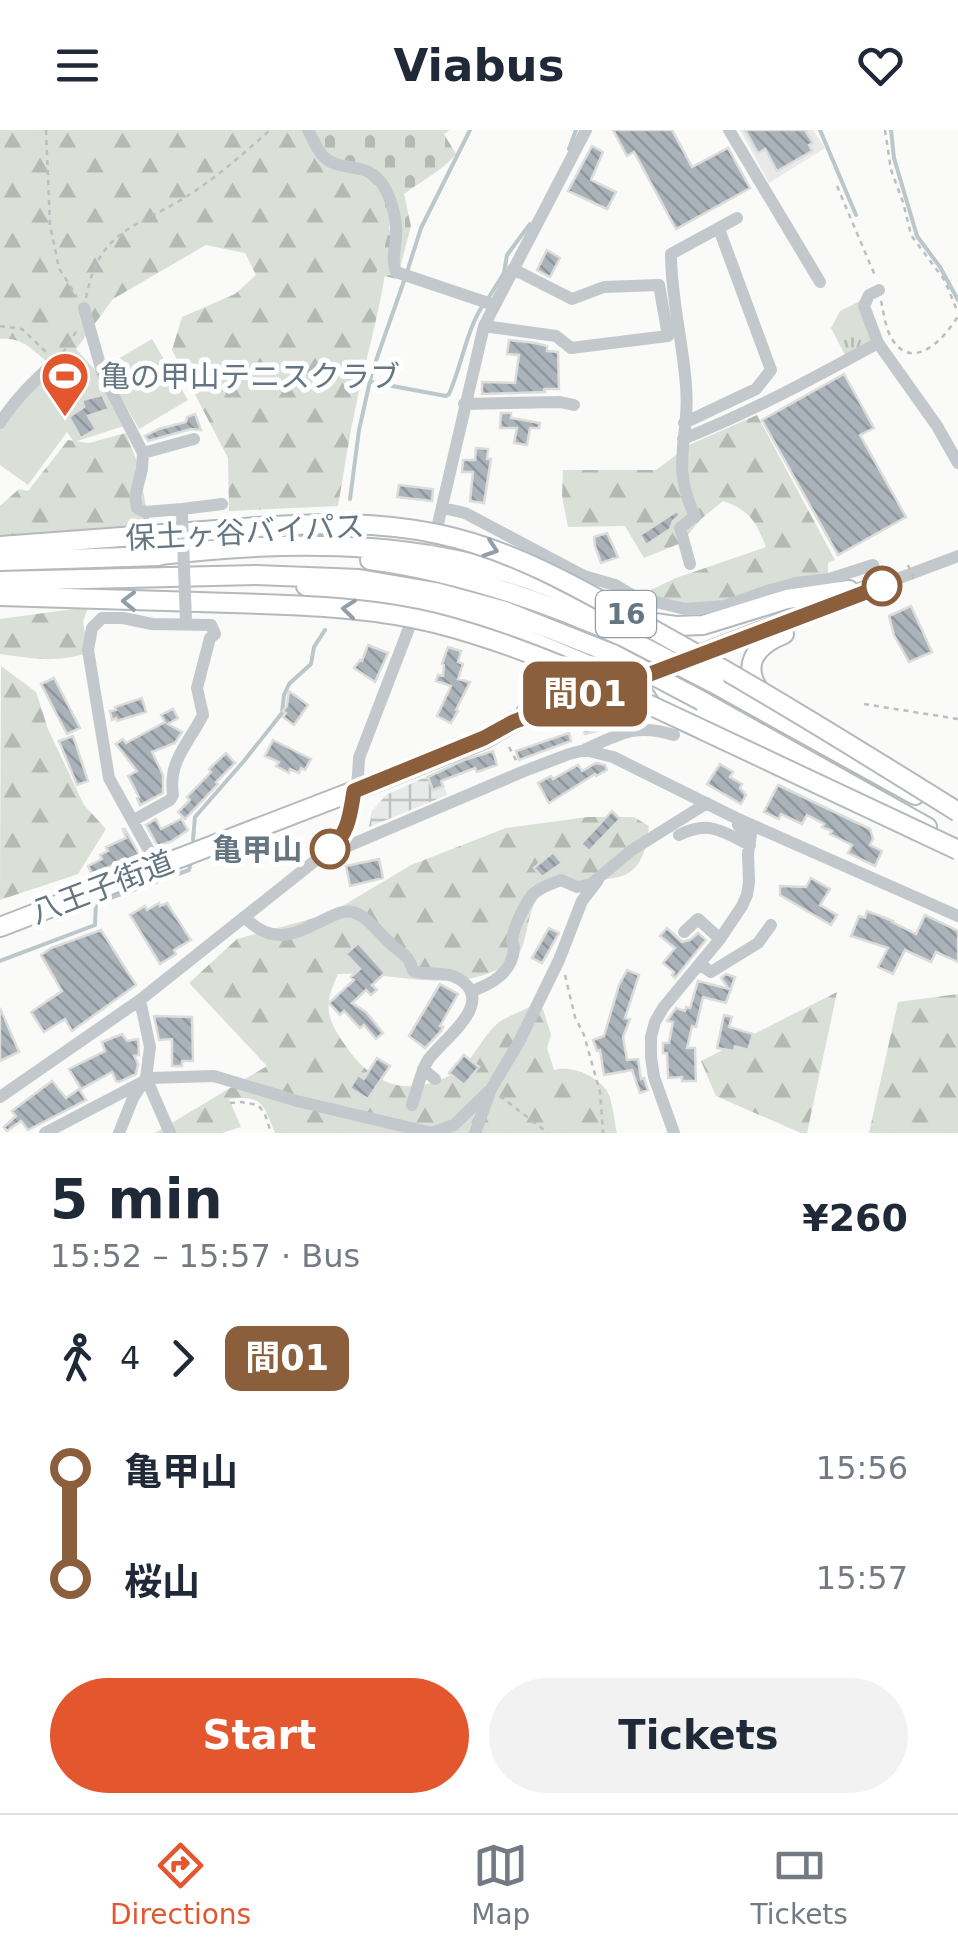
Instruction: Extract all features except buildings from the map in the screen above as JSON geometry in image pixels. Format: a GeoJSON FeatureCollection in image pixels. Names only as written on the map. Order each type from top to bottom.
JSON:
{"type":"FeatureCollection","features":[{"type":"Feature","properties":{"kind":"highway","name":"保土ヶ谷バイパス"},"geometry":{"type":"LineString","coordinates":[[0,546],[340,523],[404,528],[461,539],[507,554],[616,608],[745,680],[958,812]]}},
{"type":"Feature","properties":{"kind":"highway","name":"16"},"geometry":{"type":"LineString","coordinates":[[152,556],[263,545],[322,545],[414,553],[524,577],[597,608],[648,638],[653,646],[656,672],[678,703],[924,838],[958,849]]}},
{"type":"Feature","properties":{"kind":"highway","name":"16"},"geometry":{"type":"LineString","coordinates":[[0,560],[322,556],[448,574],[520,594],[624,637],[915,795],[958,812]]}},
{"type":"Feature","properties":{"kind":"highway","name":"16"},"geometry":{"type":"LineString","coordinates":[[0,581],[256,575],[359,578],[488,606],[613,654],[958,849]]}},
{"type":"Feature","properties":{"kind":"highway","name":"16"},"geometry":{"type":"LineString","coordinates":[[106,578],[274,584],[361,593],[459,615],[521,635],[629,682]]}},
{"type":"Feature","properties":{"kind":"highway","name":"八王子街道"},"geometry":{"type":"LineString","coordinates":[[0,927],[354,791],[484,738],[513,722],[882,586]]}},
{"type":"Feature","properties":{"kind":"highway","name":"16"},"geometry":{"type":"LineString","coordinates":[[597,608],[651,623],[704,625],[787,599],[882,586]]}},
{"type":"Feature","properties":{"kind":"highway","name":"保土ヶ谷バイパス"},"geometry":{"type":"LineString","coordinates":[[0,596],[261,604],[408,617],[491,639],[564,666],[958,849]]}},
{"type":"Feature","properties":{"kind":"highway","name":"16"},"geometry":{"type":"LineString","coordinates":[[765,697],[752,678],[751,667],[758,651],[772,639],[812,623],[840,601]]}},
{"type":"Feature","properties":{"kind":"highway"},"geometry":{"type":"LineString","coordinates":[[513,722],[540,700],[546,677],[543,664],[521,635]]}},
{"type":"Feature","properties":{"kind":"highway","name":"16"},"geometry":{"type":"LineString","coordinates":[[688,660],[710,666],[958,812]]}},
{"type":"Feature","properties":{"kind":"highway","name":"八王子街道"},"geometry":{"type":"LineString","coordinates":[[484,738],[517,731],[623,690],[629,682]]}},
{"type":"Feature","properties":{"kind":"street"},"geometry":{"type":"LineString","coordinates":[[308,130],[326,159],[366,169],[382,183],[396,226],[396,272],[494,305]]}},
{"type":"Feature","properties":{"kind":"street"},"geometry":{"type":"LineString","coordinates":[[434,541],[484,326],[586,130]]}},
{"type":"Feature","properties":{"kind":"street"},"geometry":{"type":"LineString","coordinates":[[729,130],[820,282]]}},
{"type":"Feature","properties":{"kind":"street"},"geometry":{"type":"LineString","coordinates":[[690,564],[680,528],[695,516],[685,496],[680,467],[687,390],[671,278],[672,254],[737,218]]}},
{"type":"Feature","properties":{"kind":"street"},"geometry":{"type":"LineString","coordinates":[[684,423],[756,389],[771,370],[719,229]]}},
{"type":"Feature","properties":{"kind":"street"},"geometry":{"type":"LineString","coordinates":[[484,326],[556,336],[571,348],[668,336],[660,284],[604,287],[572,299],[513,269]]}},
{"type":"Feature","properties":{"kind":"street"},"geometry":{"type":"LineString","coordinates":[[879,290],[869,295],[864,306],[878,343],[958,462]]}},
{"type":"Feature","properties":{"kind":"street"},"geometry":{"type":"LineString","coordinates":[[84,308],[103,375],[142,453],[137,508],[145,512],[182,512],[222,504]]}},
{"type":"Feature","properties":{"kind":"street"},"geometry":{"type":"LineString","coordinates":[[684,439],[737,418],[878,343]]}},
{"type":"Feature","properties":{"kind":"street"},"geometry":{"type":"LineString","coordinates":[[0,423],[32,382],[56,361]]}},
{"type":"Feature","properties":{"kind":"street"},"geometry":{"type":"LineString","coordinates":[[464,404],[574,404]]}},
{"type":"Feature","properties":{"kind":"street"},"geometry":{"type":"LineString","coordinates":[[142,453],[194,439]]}},
{"type":"Feature","properties":{"kind":"street"},"geometry":{"type":"LineString","coordinates":[[443,508],[465,513],[584,576],[666,606],[725,606],[766,591],[829,579],[873,565],[882,586]]}},
{"type":"Feature","properties":{"kind":"street"},"geometry":{"type":"LineString","coordinates":[[182,512],[188,624]]}},
{"type":"Feature","properties":{"kind":"street","name":"八王子街道"},"geometry":{"type":"LineString","coordinates":[[882,586],[958,556]]}},
{"type":"Feature","properties":{"kind":"street"},"geometry":{"type":"LineString","coordinates":[[0,1097],[140,1000],[340,841],[346,831],[359,758],[414,615]]}},
{"type":"Feature","properties":{"kind":"street"},"geometry":{"type":"LineString","coordinates":[[134,820],[173,795],[173,767],[203,715],[198,688],[214,634],[211,625],[102,618],[92,628],[88,650],[109,778],[158,865]]}},
{"type":"Feature","properties":{"kind":"street"},"geometry":{"type":"LineString","coordinates":[[320,858],[615,736],[640,728],[674,734]]}},
{"type":"Feature","properties":{"kind":"street"},"geometry":{"type":"LineString","coordinates":[[585,750],[613,757],[736,818],[958,916]]}},
{"type":"Feature","properties":{"kind":"street"},"geometry":{"type":"LineString","coordinates":[[471,992],[491,985],[508,968],[519,919],[542,886],[561,880],[578,887],[591,884],[632,850],[707,803]]}},
{"type":"Feature","properties":{"kind":"street"},"geometry":{"type":"LineString","coordinates":[[674,1133],[654,1078],[651,1037],[663,1008],[720,939],[747,895],[751,834],[738,825],[736,818]]}},
{"type":"Feature","properties":{"kind":"street"},"geometry":{"type":"LineString","coordinates":[[679,836],[701,826],[712,827],[750,845]]}},
{"type":"Feature","properties":{"kind":"street"},"geometry":{"type":"LineString","coordinates":[[475,1133],[490,1089],[519,1042],[559,960],[582,901],[610,867]]}},
{"type":"Feature","properties":{"kind":"street"},"geometry":{"type":"LineString","coordinates":[[244,918],[268,935],[283,935],[340,912],[352,912],[384,933],[388,942],[409,958],[413,972],[455,976],[471,992],[472,1006],[429,1058],[412,1105]]}},
{"type":"Feature","properties":{"kind":"street"},"geometry":{"type":"LineString","coordinates":[[684,932],[698,919],[720,939]]}},
{"type":"Feature","properties":{"kind":"street"},"geometry":{"type":"LineString","coordinates":[[701,964],[711,972],[758,942],[771,926]]}},
{"type":"Feature","properties":{"kind":"street"},"geometry":{"type":"LineString","coordinates":[[119,1133],[146,1078],[150,1047],[140,1000]]}},
{"type":"Feature","properties":{"kind":"street"},"geometry":{"type":"LineString","coordinates":[[424,1069],[435,1079]]}},
{"type":"Feature","properties":{"kind":"street"},"geometry":{"type":"LineString","coordinates":[[45,1133],[146,1078],[214,1076],[432,1133],[454,1125],[490,1089]]}},
{"type":"Feature","properties":{"kind":"street"},"geometry":{"type":"LineString","coordinates":[[146,1078],[170,1133]]}},
{"type":"Feature","properties":{"kind":"path"},"geometry":{"type":"LineString","coordinates":[[46,130],[50,225],[60,268],[84,308]]}},
{"type":"Feature","properties":{"kind":"path"},"geometry":{"type":"LineString","coordinates":[[0,326],[22,329],[56,361],[76,332],[90,274],[110,243],[186,197],[270,130]]}},
{"type":"Feature","properties":{"kind":"path"},"geometry":{"type":"LineString","coordinates":[[884,130],[910,235],[945,281],[958,313]]}},
{"type":"Feature","properties":{"kind":"path"},"geometry":{"type":"LineString","coordinates":[[908,565],[914,582]]}},
{"type":"Feature","properties":{"kind":"path"},"geometry":{"type":"LineString","coordinates":[[533,696],[580,681]]}},
{"type":"Feature","properties":{"kind":"path"},"geometry":{"type":"LineString","coordinates":[[864,704],[958,718]]}},
{"type":"Feature","properties":{"kind":"path"},"geometry":{"type":"LineString","coordinates":[[509,747],[512,753]]}},
{"type":"Feature","properties":{"kind":"path"},"geometry":{"type":"LineString","coordinates":[[559,960],[600,1092],[603,1133]]}},
{"type":"Feature","properties":{"kind":"path"},"geometry":{"type":"LineString","coordinates":[[490,1089],[548,1133]]}},
{"type":"Feature","properties":{"kind":"path"},"geometry":{"type":"LineString","coordinates":[[230,1103],[258,1105],[270,1133]]}},
{"type":"Feature","properties":{"kind":"shaded area"},"geometry":{"type":"Polygon","coordinates":[[[740,130],[813,130],[825,148],[769,183],[740,130]]]}},
{"type":"Feature","properties":{"kind":"shaded area"},"geometry":{"type":"Polygon","coordinates":[[[439,771],[447,795],[369,827],[372,811],[386,795],[439,771]]]}},
{"type":"Feature","properties":{"kind":"green space"},"geometry":{"type":"Polygon","coordinates":[[[0,130],[302,130],[322,162],[377,185],[388,211],[387,263],[338,506],[229,511],[228,458],[172,350],[182,317],[235,294],[256,275],[245,253],[206,245],[113,299],[71,356],[55,367],[24,343],[0,339],[0,130]]]}},
{"type":"Feature","properties":{"kind":"green space"},"geometry":{"type":"Polygon","coordinates":[[[299,130],[450,130],[444,134],[456,154],[404,194],[411,226],[397,279],[376,274],[390,228],[381,191],[367,177],[318,164],[299,130]]]}},
{"type":"Feature","properties":{"kind":"green space"},"geometry":{"type":"Polygon","coordinates":[[[860,301],[872,341],[846,357],[831,328],[840,311],[860,301]]]}},
{"type":"Feature","properties":{"kind":"green space","name":"亀の甲山テニスクラブ"},"geometry":{"type":"Polygon","coordinates":[[[152,339],[188,400],[139,429],[104,367],[152,339]]]}},
{"type":"Feature","properties":{"kind":"green space","name":"亀の甲山テニスクラブ"},"geometry":{"type":"Polygon","coordinates":[[[75,348],[97,372],[127,425],[74,442],[67,432],[28,485],[0,465],[0,429],[28,391],[75,348]]]}},
{"type":"Feature","properties":{"kind":"green space"},"geometry":{"type":"Polygon","coordinates":[[[757,415],[835,560],[828,563],[828,575],[723,604],[692,606],[640,595],[676,578],[766,547],[755,523],[739,508],[723,501],[681,543],[644,558],[625,526],[568,527],[562,496],[563,470],[656,470],[691,444],[757,415]]]}},
{"type":"Feature","properties":{"kind":"green space"},"geometry":{"type":"Polygon","coordinates":[[[126,433],[137,462],[151,529],[0,536],[0,506],[19,489],[28,491],[68,440],[89,443],[126,433]]]}},
{"type":"Feature","properties":{"kind":"green space"},"geometry":{"type":"Polygon","coordinates":[[[88,607],[83,622],[89,653],[55,659],[0,654],[0,619],[88,607]]]}},
{"type":"Feature","properties":{"kind":"green space"},"geometry":{"type":"Polygon","coordinates":[[[1,666],[36,692],[48,729],[84,805],[106,829],[78,874],[0,900],[1,666]]]}},
{"type":"Feature","properties":{"kind":"green space"},"geometry":{"type":"Polygon","coordinates":[[[588,817],[634,817],[649,826],[637,866],[613,878],[564,883],[547,890],[531,912],[521,950],[512,962],[483,975],[443,981],[338,974],[329,1010],[338,1035],[363,1067],[385,1081],[409,1086],[455,1073],[498,1023],[532,1006],[543,1009],[551,1035],[547,1048],[554,1070],[575,1070],[602,1085],[611,1100],[617,1133],[275,1133],[260,1104],[240,1098],[229,1099],[241,1127],[222,1133],[155,1133],[267,1066],[189,983],[237,939],[329,914],[411,865],[506,828],[588,817]]]}},
{"type":"Feature","properties":{"kind":"green space"},"geometry":{"type":"Polygon","coordinates":[[[837,992],[807,1133],[716,1096],[701,1061],[837,992]]]}},
{"type":"Feature","properties":{"kind":"green space"},"geometry":{"type":"Polygon","coordinates":[[[958,994],[958,1133],[869,1133],[898,1002],[958,994]]]}},
{"type":"Feature","properties":{"kind":"waterway"},"geometry":{"type":"LineString","coordinates":[[407,272],[421,228],[470,130]]}},
{"type":"Feature","properties":{"kind":"waterway"},"geometry":{"type":"LineString","coordinates":[[569,149],[576,130]]}},
{"type":"Feature","properties":{"kind":"waterway"},"geometry":{"type":"LineString","coordinates":[[820,130],[856,215]]}},
{"type":"Feature","properties":{"kind":"waterway"},"geometry":{"type":"LineString","coordinates":[[891,130],[894,158],[917,236],[958,300]]}},
{"type":"Feature","properties":{"kind":"waterway"},"geometry":{"type":"LineString","coordinates":[[489,297],[504,273],[507,255],[530,224]]}},
{"type":"Feature","properties":{"kind":"waterway"},"geometry":{"type":"LineString","coordinates":[[350,499],[372,372],[404,281]]}},
{"type":"Feature","properties":{"kind":"waterway"},"geometry":{"type":"LineString","coordinates":[[371,382],[449,394],[483,305]]}},
{"type":"Feature","properties":{"kind":"waterway"},"geometry":{"type":"LineString","coordinates":[[193,840],[195,817],[282,713],[289,684],[311,664],[314,647],[325,630]]}},
{"type":"Feature","properties":{"kind":"waterway"},"geometry":{"type":"LineString","coordinates":[[0,961],[95,925],[96,903],[189,870],[191,862]]}},
{"type":"Feature","properties":{"kind":"bus line","name":"間01"},"geometry":{"type":"LineString","coordinates":[[330,849],[346,831],[354,791],[484,738],[513,722],[882,586]]}},
{"type":"Feature","properties":{"kind":"place","name":"亀の甲山テニスクラブ"},"geometry":{"type":"Point","coordinates":[65,418]}},
{"type":"Feature","properties":{"kind":"place","name":"亀甲山"},"geometry":{"type":"Point","coordinates":[330,849]}}]}
